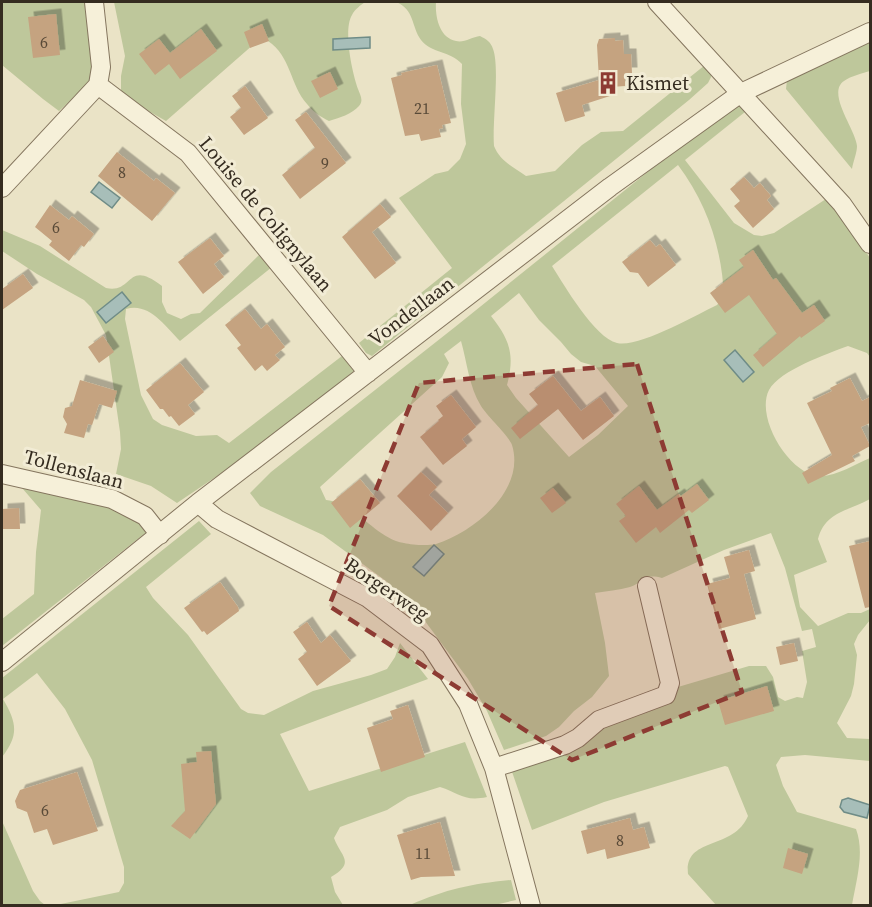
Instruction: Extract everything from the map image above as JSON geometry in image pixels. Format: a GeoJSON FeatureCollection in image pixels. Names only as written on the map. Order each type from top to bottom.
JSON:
{"type":"FeatureCollection","features":[{"type":"Feature","properties":{"kind":"street"},"geometry":{"type":"LineString","coordinates":[[2,188],[98,85],[101,67],[94,2]]}},
{"type":"Feature","properties":{"kind":"street"},"geometry":{"type":"LineString","coordinates":[[657,2],[842,204],[870,244]]}},
{"type":"Feature","properties":{"kind":"street","name":"Vondellaan"},"geometry":{"type":"LineString","coordinates":[[2,662],[198,503],[610,187],[741,93],[870,32]]}},
{"type":"Feature","properties":{"kind":"street","name":"Louise de Colignylaan"},"geometry":{"type":"LineString","coordinates":[[98,85],[188,153],[368,373]]}},
{"type":"Feature","properties":{"kind":"street","name":"Tollenslaan"},"geometry":{"type":"LineString","coordinates":[[2,474],[112,499],[145,516],[160,534]]}},
{"type":"Feature","properties":{"kind":"street","name":"Borgerweg"},"geometry":{"type":"LineString","coordinates":[[198,503],[218,519],[368,598],[430,645],[468,704],[494,768],[531,906]]}},
{"type":"Feature","properties":{"kind":"street"},"geometry":{"type":"LineString","coordinates":[[494,768],[565,745],[578,738],[599,720],[666,695],[670,683],[646,586]]}},
{"type":"Feature","properties":{"kind":"highlighted area"},"geometry":{"type":"Polygon","coordinates":[[[637,364],[742,692],[572,760],[329,606],[419,383],[637,364]]]}},
{"type":"Feature","properties":{"kind":"green space"},"geometry":{"type":"Polygon","coordinates":[[[2,2],[90,2],[96,71],[86,86],[59,111],[2,65],[2,2]]]}},
{"type":"Feature","properties":{"kind":"green space"},"geometry":{"type":"Polygon","coordinates":[[[114,2],[365,2],[353,13],[348,30],[351,62],[361,102],[356,109],[341,117],[329,121],[320,116],[301,96],[281,54],[268,41],[254,44],[166,121],[129,100],[121,90],[125,56],[114,2]]]}},
{"type":"Feature","properties":{"kind":"green space"},"geometry":{"type":"Polygon","coordinates":[[[396,2],[436,2],[437,20],[446,36],[450,39],[465,41],[480,36],[491,44],[496,69],[494,146],[503,160],[526,176],[555,171],[582,145],[601,132],[623,131],[710,61],[713,73],[708,83],[689,100],[372,356],[366,353],[359,343],[452,268],[399,198],[435,174],[448,171],[460,159],[466,144],[461,104],[462,64],[425,44],[418,35],[407,9],[396,2]]]}},
{"type":"Feature","properties":{"kind":"green space"},"geometry":{"type":"Polygon","coordinates":[[[870,34],[870,71],[844,81],[839,87],[838,94],[857,146],[852,169],[786,89],[787,80],[870,34]]]}},
{"type":"Feature","properties":{"kind":"green space"},"geometry":{"type":"Polygon","coordinates":[[[741,105],[750,108],[685,160],[734,223],[754,235],[774,233],[829,197],[870,258],[870,357],[867,353],[848,346],[817,358],[783,376],[769,390],[766,401],[767,415],[777,442],[797,466],[808,473],[825,476],[845,470],[870,458],[870,499],[838,513],[821,530],[818,539],[827,562],[794,575],[800,607],[818,626],[848,613],[861,613],[870,609],[870,620],[854,644],[857,655],[851,696],[837,723],[847,738],[870,739],[870,761],[805,755],[781,757],[776,765],[783,786],[797,812],[856,829],[860,857],[852,905],[716,905],[688,874],[689,862],[694,854],[701,848],[732,834],[741,827],[748,816],[728,767],[604,802],[532,830],[509,763],[678,687],[749,666],[766,666],[773,677],[778,697],[785,701],[797,697],[803,698],[807,682],[802,651],[816,647],[812,629],[802,631],[785,568],[771,533],[724,550],[662,578],[648,577],[630,587],[595,593],[609,676],[592,697],[559,727],[546,736],[504,750],[487,711],[468,679],[419,613],[386,581],[323,535],[260,506],[250,493],[271,472],[727,108],[741,105]],[[678,165],[552,266],[599,332],[617,343],[639,341],[667,330],[717,305],[724,297],[720,261],[711,227],[697,195],[678,165]],[[519,293],[491,316],[507,340],[509,348],[511,365],[507,385],[569,457],[598,435],[628,406],[595,366],[581,362],[571,354],[539,320],[519,293]],[[461,341],[444,354],[449,363],[442,377],[320,487],[326,500],[347,507],[384,535],[407,544],[436,544],[466,530],[493,507],[504,493],[511,478],[514,462],[512,445],[477,399],[461,341]]]}},
{"type":"Feature","properties":{"kind":"green space"},"geometry":{"type":"Polygon","coordinates":[[[2,230],[40,246],[106,288],[122,286],[136,276],[142,275],[150,278],[162,286],[162,302],[167,313],[181,319],[200,313],[261,253],[272,267],[180,341],[149,312],[142,309],[126,309],[125,319],[141,395],[153,419],[162,425],[196,436],[217,435],[229,443],[342,356],[354,371],[257,449],[177,503],[151,486],[116,474],[121,449],[120,432],[106,335],[91,307],[84,300],[2,251],[2,230]]]}},
{"type":"Feature","properties":{"kind":"green space"},"geometry":{"type":"Polygon","coordinates":[[[4,467],[142,504],[148,531],[2,646],[2,619],[34,594],[41,510],[4,467]]]}},
{"type":"Feature","properties":{"kind":"green space"},"geometry":{"type":"Polygon","coordinates":[[[199,521],[211,534],[146,587],[153,598],[188,635],[241,709],[248,713],[264,715],[313,691],[387,669],[400,643],[428,679],[280,734],[309,791],[465,742],[487,797],[467,798],[440,787],[408,797],[387,810],[340,827],[334,838],[345,863],[339,872],[331,877],[335,892],[343,905],[56,905],[119,892],[124,883],[124,867],[92,760],[65,709],[37,673],[3,699],[11,715],[14,729],[11,742],[2,757],[2,678],[199,521]]]}},
{"type":"Feature","properties":{"kind":"green space"},"geometry":{"type":"Polygon","coordinates":[[[2,821],[33,891],[45,905],[2,905],[2,821]]]}},
{"type":"Feature","properties":{"kind":"green space"},"geometry":{"type":"Polygon","coordinates":[[[511,880],[516,900],[490,906],[410,905],[459,888],[511,880]]]}},
{"type":"Feature","properties":{"kind":"water"},"geometry":{"type":"Polygon","coordinates":[[[370,37],[370,48],[333,50],[333,39],[370,37]]]}},
{"type":"Feature","properties":{"kind":"water"},"geometry":{"type":"Polygon","coordinates":[[[99,182],[120,198],[112,208],[91,192],[99,182]]]}},
{"type":"Feature","properties":{"kind":"water"},"geometry":{"type":"Polygon","coordinates":[[[122,292],[131,303],[106,323],[97,312],[122,292]]]}},
{"type":"Feature","properties":{"kind":"water"},"geometry":{"type":"Polygon","coordinates":[[[735,350],[754,372],[743,382],[724,360],[735,350]]]}},
{"type":"Feature","properties":{"kind":"water"},"geometry":{"type":"Polygon","coordinates":[[[434,545],[444,554],[424,576],[413,567],[434,545]]]}},
{"type":"Feature","properties":{"kind":"water"},"geometry":{"type":"Polygon","coordinates":[[[848,798],[870,805],[867,818],[844,812],[840,807],[842,800],[848,798]]]}},
{"type":"Feature","properties":{"kind":"building"},"geometry":{"type":"Polygon","coordinates":[[[56,14],[60,55],[33,58],[28,17],[56,14]]]}},
{"type":"Feature","properties":{"kind":"building"},"geometry":{"type":"Polygon","coordinates":[[[262,24],[269,41],[250,48],[244,32],[262,24]]]}},
{"type":"Feature","properties":{"kind":"building"},"geometry":{"type":"Polygon","coordinates":[[[201,29],[217,51],[180,79],[169,64],[155,75],[139,54],[159,39],[170,53],[201,29]]]}},
{"type":"Feature","properties":{"kind":"building","name":"Kismet"},"geometry":{"type":"Polygon","coordinates":[[[615,38],[615,41],[623,40],[624,54],[631,54],[632,73],[625,73],[625,86],[611,87],[610,96],[582,105],[585,116],[565,122],[556,93],[599,80],[597,45],[599,39],[615,38]]]}},
{"type":"Feature","properties":{"kind":"building"},"geometry":{"type":"Polygon","coordinates":[[[437,65],[451,123],[442,125],[443,128],[439,129],[441,137],[421,141],[419,134],[405,136],[391,78],[402,75],[401,73],[437,65]]]}},
{"type":"Feature","properties":{"kind":"building"},"geometry":{"type":"Polygon","coordinates":[[[330,72],[338,89],[320,98],[311,81],[330,72]]]}},
{"type":"Feature","properties":{"kind":"building"},"geometry":{"type":"Polygon","coordinates":[[[245,86],[268,118],[244,135],[230,117],[241,108],[232,96],[245,86]]]}},
{"type":"Feature","properties":{"kind":"building"},"geometry":{"type":"Polygon","coordinates":[[[306,112],[346,163],[300,199],[282,175],[315,148],[295,120],[306,112]]]}},
{"type":"Feature","properties":{"kind":"building"},"geometry":{"type":"Polygon","coordinates":[[[117,152],[154,181],[156,178],[175,193],[152,221],[98,176],[117,152]]]}},
{"type":"Feature","properties":{"kind":"building"},"geometry":{"type":"Polygon","coordinates":[[[744,177],[754,188],[760,183],[771,196],[767,200],[774,209],[753,228],[734,206],[740,201],[730,189],[744,177]]]}},
{"type":"Feature","properties":{"kind":"building"},"geometry":{"type":"Polygon","coordinates":[[[380,204],[391,217],[372,232],[396,263],[375,279],[342,237],[380,204]]]}},
{"type":"Feature","properties":{"kind":"building"},"geometry":{"type":"Polygon","coordinates":[[[50,205],[69,220],[72,216],[94,234],[84,247],[81,245],[69,261],[49,245],[52,241],[35,227],[50,205]]]}},
{"type":"Feature","properties":{"kind":"building"},"geometry":{"type":"Polygon","coordinates":[[[210,238],[224,256],[214,264],[224,277],[203,294],[178,262],[210,238]]]}},
{"type":"Feature","properties":{"kind":"building"},"geometry":{"type":"Polygon","coordinates":[[[650,240],[656,247],[660,244],[676,265],[648,287],[638,273],[630,272],[622,262],[650,240]]]}},
{"type":"Feature","properties":{"kind":"building"},"geometry":{"type":"Polygon","coordinates":[[[753,250],[773,280],[776,278],[802,313],[814,305],[825,321],[801,338],[800,336],[763,367],[753,355],[777,334],[749,295],[725,313],[710,293],[744,267],[739,260],[753,250]]]}},
{"type":"Feature","properties":{"kind":"building"},"geometry":{"type":"Polygon","coordinates":[[[23,274],[33,288],[2,310],[2,289],[23,274]]]}},
{"type":"Feature","properties":{"kind":"building"},"geometry":{"type":"Polygon","coordinates":[[[245,309],[261,329],[267,324],[285,347],[275,355],[280,360],[267,371],[262,365],[255,371],[237,348],[241,345],[225,325],[245,309]]]}},
{"type":"Feature","properties":{"kind":"building"},"geometry":{"type":"Polygon","coordinates":[[[103,336],[114,352],[99,363],[88,347],[103,336]]]}},
{"type":"Feature","properties":{"kind":"building"},"geometry":{"type":"Polygon","coordinates":[[[180,363],[204,392],[188,405],[195,414],[179,426],[171,416],[169,417],[163,409],[160,409],[146,390],[180,363]]]}},
{"type":"Feature","properties":{"kind":"building"},"geometry":{"type":"Polygon","coordinates":[[[553,376],[581,411],[600,397],[614,416],[583,440],[558,409],[520,439],[511,428],[538,405],[529,394],[553,376]]]}},
{"type":"Feature","properties":{"kind":"building"},"geometry":{"type":"Polygon","coordinates":[[[850,378],[862,401],[870,397],[870,423],[861,427],[870,446],[852,456],[855,461],[808,484],[802,473],[832,455],[807,403],[832,391],[830,388],[850,378]]]}},
{"type":"Feature","properties":{"kind":"building"},"geometry":{"type":"Polygon","coordinates":[[[80,380],[117,391],[112,408],[99,404],[92,425],[88,424],[84,438],[64,433],[67,424],[63,417],[65,408],[72,406],[80,380]]]}},
{"type":"Feature","properties":{"kind":"building"},"geometry":{"type":"Polygon","coordinates":[[[451,395],[476,427],[462,439],[467,446],[443,465],[420,437],[443,416],[436,406],[451,395]]]}},
{"type":"Feature","properties":{"kind":"building"},"geometry":{"type":"Polygon","coordinates":[[[421,472],[437,487],[429,495],[448,513],[431,531],[397,496],[421,472]]]}},
{"type":"Feature","properties":{"kind":"building"},"geometry":{"type":"Polygon","coordinates":[[[360,479],[380,503],[350,528],[331,503],[360,479]]]}},
{"type":"Feature","properties":{"kind":"building"},"geometry":{"type":"Polygon","coordinates":[[[697,484],[709,500],[692,513],[689,510],[660,533],[656,527],[636,543],[619,521],[626,516],[616,504],[639,486],[657,510],[697,484]]]}},
{"type":"Feature","properties":{"kind":"building"},"geometry":{"type":"Polygon","coordinates":[[[553,488],[566,503],[552,513],[540,498],[553,488]]]}},
{"type":"Feature","properties":{"kind":"building"},"geometry":{"type":"Polygon","coordinates":[[[19,508],[20,529],[2,529],[2,509],[19,508]]]}},
{"type":"Feature","properties":{"kind":"building"},"geometry":{"type":"Polygon","coordinates":[[[870,541],[870,607],[865,608],[849,546],[870,541]]]}},
{"type":"Feature","properties":{"kind":"building"},"geometry":{"type":"Polygon","coordinates":[[[749,550],[755,571],[744,574],[756,619],[719,629],[707,584],[730,578],[724,557],[749,550]]]}},
{"type":"Feature","properties":{"kind":"building"},"geometry":{"type":"Polygon","coordinates":[[[220,582],[239,611],[207,635],[204,631],[202,632],[184,608],[220,582]]]}},
{"type":"Feature","properties":{"kind":"building"},"geometry":{"type":"Polygon","coordinates":[[[307,622],[321,643],[330,635],[351,661],[317,686],[298,659],[307,652],[293,632],[307,622]]]}},
{"type":"Feature","properties":{"kind":"building"},"geometry":{"type":"Polygon","coordinates":[[[794,643],[798,661],[780,665],[776,647],[794,643]]]}},
{"type":"Feature","properties":{"kind":"building"},"geometry":{"type":"Polygon","coordinates":[[[767,686],[774,711],[725,725],[718,701],[767,686]]]}},
{"type":"Feature","properties":{"kind":"building"},"geometry":{"type":"Polygon","coordinates":[[[408,705],[425,757],[381,772],[367,728],[393,719],[390,711],[408,705]]]}},
{"type":"Feature","properties":{"kind":"building"},"geometry":{"type":"Polygon","coordinates":[[[211,751],[216,804],[190,839],[171,826],[185,811],[181,764],[197,762],[196,752],[211,751]]]}},
{"type":"Feature","properties":{"kind":"building"},"geometry":{"type":"Polygon","coordinates":[[[77,772],[98,831],[53,845],[47,829],[34,833],[27,812],[17,808],[15,801],[20,790],[77,772]]]}},
{"type":"Feature","properties":{"kind":"building"},"geometry":{"type":"Polygon","coordinates":[[[630,818],[633,830],[644,827],[650,848],[607,859],[605,849],[587,854],[581,831],[630,818]]]}},
{"type":"Feature","properties":{"kind":"building"},"geometry":{"type":"Polygon","coordinates":[[[440,822],[455,876],[421,877],[411,880],[397,835],[440,822]]]}},
{"type":"Feature","properties":{"kind":"building"},"geometry":{"type":"Polygon","coordinates":[[[788,848],[808,854],[802,874],[783,868],[788,848]]]}},
{"type":"Feature","properties":{"kind":"place","name":"Kismet"},"geometry":{"type":"Point","coordinates":[608,83]}}]}
